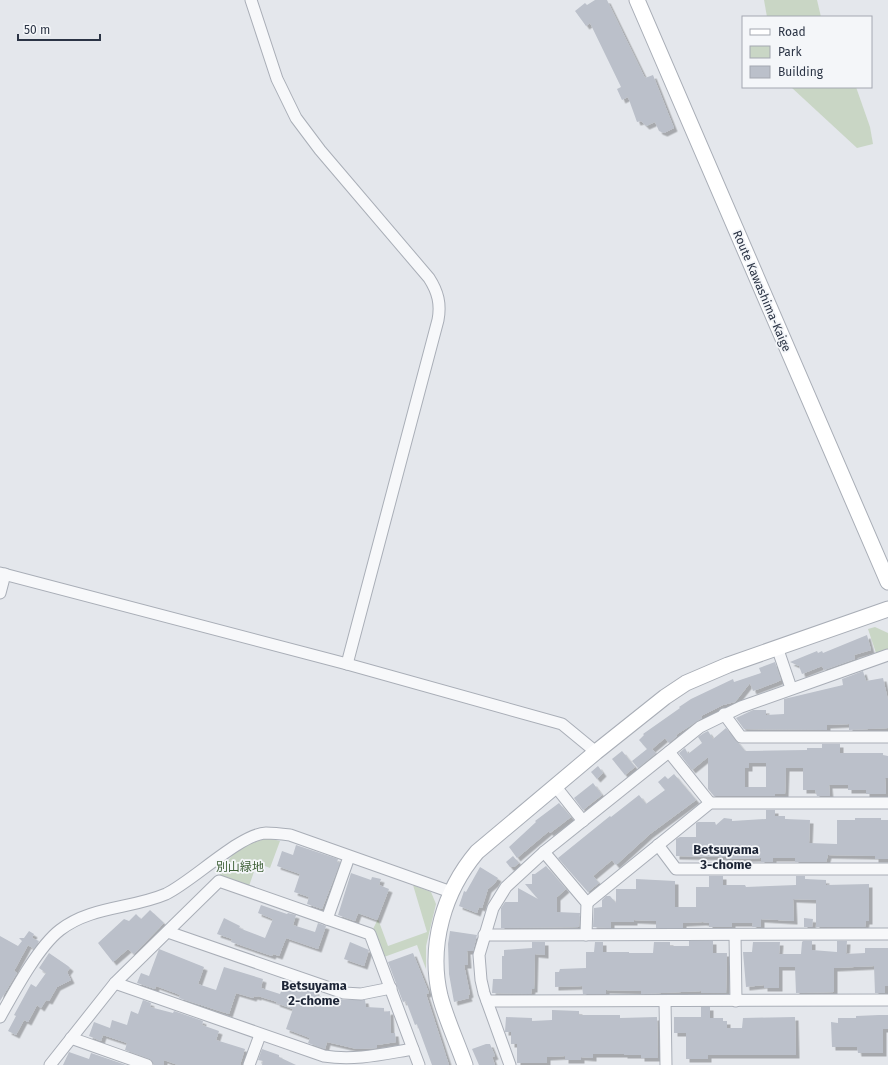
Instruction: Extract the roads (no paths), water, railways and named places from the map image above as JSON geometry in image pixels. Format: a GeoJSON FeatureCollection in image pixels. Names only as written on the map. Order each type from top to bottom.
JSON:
{"type":"FeatureCollection","features":[{"type":"Feature","properties":{"kind":"street"},"geometry":{"type":"LineString","coordinates":[[251,0],[277,79],[296,118],[320,150],[429,278],[436,291],[439,302],[438,320],[347,664]]}},
{"type":"Feature","properties":{"kind":"street","name":"Route Kawashima-Kaige"},"geometry":{"type":"LineString","coordinates":[[637,0],[888,582]]}},
{"type":"Feature","properties":{"kind":"street"},"geometry":{"type":"LineString","coordinates":[[0,593],[2,574],[347,664],[562,724],[596,752]]}},
{"type":"Feature","properties":{"kind":"street"},"geometry":{"type":"LineString","coordinates":[[465,1065],[442,1002],[436,975],[437,942],[451,892],[462,870],[477,852],[596,752],[665,697],[686,683],[728,665],[777,647],[888,609]]}},
{"type":"Feature","properties":{"kind":"street"},"geometry":{"type":"LineString","coordinates":[[777,647],[791,688]]}},
{"type":"Feature","properties":{"kind":"street"},"geometry":{"type":"LineString","coordinates":[[510,1065],[487,1002],[479,955],[484,935],[498,897],[518,875],[544,852],[700,727],[724,714],[791,688],[888,655]]}},
{"type":"Feature","properties":{"kind":"street"},"geometry":{"type":"LineString","coordinates":[[724,714],[741,737],[888,737]]}},
{"type":"Feature","properties":{"kind":"street"},"geometry":{"type":"LineString","coordinates":[[669,752],[710,803]]}},
{"type":"Feature","properties":{"kind":"street"},"geometry":{"type":"LineString","coordinates":[[556,786],[583,821]]}},
{"type":"Feature","properties":{"kind":"street"},"geometry":{"type":"LineString","coordinates":[[587,902],[710,803],[888,803]]}},
{"type":"Feature","properties":{"kind":"street"},"geometry":{"type":"LineString","coordinates":[[0,1017],[40,952],[60,930],[90,913],[165,894],[181,885],[245,840],[265,833],[290,835],[451,892]]}},
{"type":"Feature","properties":{"kind":"street"},"geometry":{"type":"LineString","coordinates":[[658,845],[676,869],[888,869]]}},
{"type":"Feature","properties":{"kind":"street"},"geometry":{"type":"LineString","coordinates":[[544,852],[587,902],[586,935]]}},
{"type":"Feature","properties":{"kind":"street"},"geometry":{"type":"LineString","coordinates":[[327,919],[349,857]]}},
{"type":"Feature","properties":{"kind":"street"},"geometry":{"type":"LineString","coordinates":[[50,1065],[115,983],[219,882],[370,934],[419,1065]]}},
{"type":"Feature","properties":{"kind":"street"},"geometry":{"type":"LineString","coordinates":[[168,932],[344,993],[361,994],[390,988]]}},
{"type":"Feature","properties":{"kind":"street"},"geometry":{"type":"LineString","coordinates":[[484,935],[888,934]]}},
{"type":"Feature","properties":{"kind":"street"},"geometry":{"type":"LineString","coordinates":[[735,935],[736,1001]]}},
{"type":"Feature","properties":{"kind":"street"},"geometry":{"type":"LineString","coordinates":[[115,983],[260,1035],[324,1056],[346,1059],[413,1049]]}},
{"type":"Feature","properties":{"kind":"street"},"geometry":{"type":"LineString","coordinates":[[487,1002],[888,1000]]}},
{"type":"Feature","properties":{"kind":"street"},"geometry":{"type":"LineString","coordinates":[[666,1002],[666,1065]]}},
{"type":"Feature","properties":{"kind":"street"},"geometry":{"type":"LineString","coordinates":[[249,1065],[260,1035]]}},
{"type":"Feature","properties":{"kind":"street"},"geometry":{"type":"LineString","coordinates":[[71,1038],[147,1065]]}},
{"type":"Feature","properties":{"kind":"district","name":"Betsuyama 3-chome"},"geometry":{"type":"Point","coordinates":[726,856]}},
{"type":"Feature","properties":{"kind":"district","name":"Betsuyama 2-chome"},"geometry":{"type":"Point","coordinates":[314,992]}},
{"type":"Feature","properties":{"kind":"park label","name":"別山緑地"},"geometry":{"type":"Point","coordinates":[240,867]}}]}
